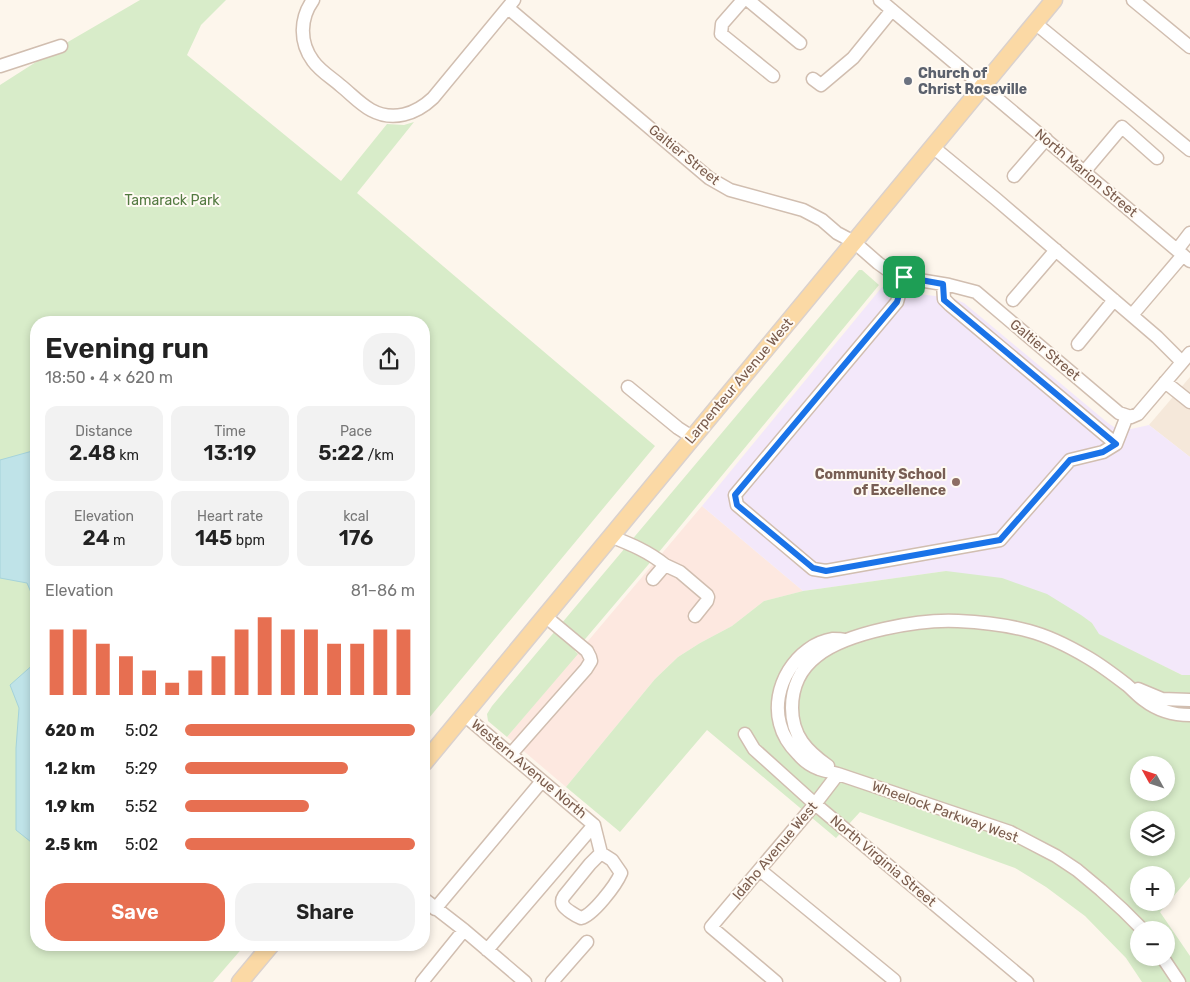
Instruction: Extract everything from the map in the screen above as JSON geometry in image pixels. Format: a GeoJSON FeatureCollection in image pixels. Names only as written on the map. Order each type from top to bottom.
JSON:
{"type":"FeatureCollection","features":[{"type":"Feature","properties":{"kind":"main road","name":"Larpenteur Avenue West"},"geometry":{"type":"LineString","coordinates":[[430,755],[1035,23],[1051,1]]}},
{"type":"Feature","properties":{"kind":"main road"},"geometry":{"type":"LineString","coordinates":[[240,982],[266,951]]}},
{"type":"Feature","properties":{"kind":"street"},"geometry":{"type":"LineString","coordinates":[[313,0],[305,15],[303,27],[303,38],[313,60],[321,69],[371,110],[394,116],[405,115],[421,108],[433,98],[511,4]]}},
{"type":"Feature","properties":{"kind":"street"},"geometry":{"type":"LineString","coordinates":[[743,0],[722,24],[721,34],[772,76]]}},
{"type":"Feature","properties":{"kind":"street"},"geometry":{"type":"LineString","coordinates":[[748,0],[800,43]]}},
{"type":"Feature","properties":{"kind":"street","name":"North Marion Street"},"geometry":{"type":"LineString","coordinates":[[880,0],[1183,255]]}},
{"type":"Feature","properties":{"kind":"street"},"geometry":{"type":"LineString","coordinates":[[1133,0],[1190,47]]}},
{"type":"Feature","properties":{"kind":"street","name":"Galtier Street"},"geometry":{"type":"LineString","coordinates":[[511,4],[709,178],[730,190],[803,210],[822,220],[837,233],[854,242],[892,273],[976,292],[1119,413],[1129,417]]}},
{"type":"Feature","properties":{"kind":"street"},"geometry":{"type":"LineString","coordinates":[[813,79],[821,85],[853,58],[892,10]]}},
{"type":"Feature","properties":{"kind":"street"},"geometry":{"type":"LineString","coordinates":[[1035,23],[1190,150]]}},
{"type":"Feature","properties":{"kind":"street"},"geometry":{"type":"LineString","coordinates":[[0,66],[60,46]]}},
{"type":"Feature","properties":{"kind":"street"},"geometry":{"type":"LineString","coordinates":[[1084,172],[1122,127],[1157,158]]}},
{"type":"Feature","properties":{"kind":"street"},"geometry":{"type":"LineString","coordinates":[[1014,176],[1046,139]]}},
{"type":"Feature","properties":{"kind":"street"},"geometry":{"type":"LineString","coordinates":[[904,277],[897,302],[735,495],[737,505],[813,568],[826,571],[1000,540],[1070,460],[1103,452],[1116,444],[1129,417],[1138,414],[1186,358],[1157,337],[932,147]]}},
{"type":"Feature","properties":{"kind":"street"},"geometry":{"type":"LineString","coordinates":[[1132,316],[1183,255],[1190,233]]}},
{"type":"Feature","properties":{"kind":"street"},"geometry":{"type":"LineString","coordinates":[[1013,300],[1056,250]]}},
{"type":"Feature","properties":{"kind":"street"},"geometry":{"type":"LineString","coordinates":[[943,284],[944,300],[1116,444]]}},
{"type":"Feature","properties":{"kind":"street"},"geometry":{"type":"LineString","coordinates":[[1078,344],[1114,300]]}},
{"type":"Feature","properties":{"kind":"street"},"geometry":{"type":"LineString","coordinates":[[1165,382],[1190,402]]}},
{"type":"Feature","properties":{"kind":"street"},"geometry":{"type":"LineString","coordinates":[[628,387],[692,437]]}},
{"type":"Feature","properties":{"kind":"street"},"geometry":{"type":"LineString","coordinates":[[610,536],[641,549],[665,565],[680,572],[707,595],[707,601],[695,616]]}},
{"type":"Feature","properties":{"kind":"street"},"geometry":{"type":"LineString","coordinates":[[653,579],[665,565]]}},
{"type":"Feature","properties":{"kind":"street"},"geometry":{"type":"LineString","coordinates":[[511,754],[591,662],[586,652],[545,616]]}},
{"type":"Feature","properties":{"kind":"street","name":"Wheelock Parkway West"},"geometry":{"type":"LineString","coordinates":[[1134,921],[1102,890],[1077,870],[1056,856],[1010,832],[838,774],[809,752],[798,735],[793,724],[792,696],[797,682],[807,665],[817,655],[845,640],[887,628],[928,621],[957,620],[988,623],[1029,631],[1069,647],[1105,668],[1145,701],[1157,708],[1179,715],[1190,715]]}},
{"type":"Feature","properties":{"kind":"street","name":"Wheelock Parkway West"},"geometry":{"type":"LineString","coordinates":[[1129,686],[1162,699],[1190,700]]}},
{"type":"Feature","properties":{"kind":"street","name":"Western Avenue North"},"geometry":{"type":"LineString","coordinates":[[463,714],[594,825]]}},
{"type":"Feature","properties":{"kind":"street","name":"North Virginia Street"},"geometry":{"type":"LineString","coordinates":[[745,734],[754,749],[815,804],[1027,982]]}},
{"type":"Feature","properties":{"kind":"street","name":"Idaho Avenue West"},"geometry":{"type":"LineString","coordinates":[[776,982],[711,927],[838,774]]}},
{"type":"Feature","properties":{"kind":"street"},"geometry":{"type":"LineString","coordinates":[[435,909],[542,781]]}},
{"type":"Feature","properties":{"kind":"street"},"geometry":{"type":"LineString","coordinates":[[594,825],[601,853],[612,860],[620,873],[618,879],[596,906],[586,917],[581,918],[563,905],[562,901],[564,896],[601,853]]}},
{"type":"Feature","properties":{"kind":"street"},"geometry":{"type":"LineString","coordinates":[[487,950],[594,825]]}},
{"type":"Feature","properties":{"kind":"street"},"geometry":{"type":"LineString","coordinates":[[760,870],[894,980]]}},
{"type":"Feature","properties":{"kind":"street"},"geometry":{"type":"LineString","coordinates":[[430,904],[464,930],[525,982]]}},
{"type":"Feature","properties":{"kind":"street"},"geometry":{"type":"LineString","coordinates":[[422,982],[464,930]]}},
{"type":"Feature","properties":{"kind":"street"},"geometry":{"type":"LineString","coordinates":[[552,982],[587,942]]}},
{"type":"Feature","properties":{"kind":"street"},"geometry":{"type":"LineString","coordinates":[[1168,966],[1179,982]]}},
{"type":"Feature","properties":{"kind":"shaded area","name":"Community School of Excellence"},"geometry":{"type":"Polygon","coordinates":[[[882,287],[892,291],[953,298],[964,303],[1108,423],[1114,427],[1131,429],[1149,425],[1190,457],[1190,675],[1182,675],[1098,634],[1092,623],[946,571],[803,591],[702,506],[882,287]]]}},
{"type":"Feature","properties":{"kind":"shaded area"},"geometry":{"type":"Polygon","coordinates":[[[1190,377],[1190,457],[1149,425],[1190,377]]]}},
{"type":"Feature","properties":{"kind":"shaded area"},"geometry":{"type":"Polygon","coordinates":[[[702,506],[803,591],[764,601],[732,626],[678,657],[655,679],[566,787],[507,737],[702,506]]]}},
{"type":"Feature","properties":{"kind":"green space","name":"Tamarack Park"},"geometry":{"type":"Polygon","coordinates":[[[140,0],[226,0],[201,25],[187,55],[341,181],[387,124],[404,125],[414,122],[357,193],[655,446],[430,717],[430,316],[30,316],[30,951],[240,951],[213,982],[0,982],[0,85],[61,46],[140,0]]]}},
{"type":"Feature","properties":{"kind":"green space"},"geometry":{"type":"Polygon","coordinates":[[[859,270],[862,270],[879,285],[575,651],[578,654],[507,737],[488,721],[487,714],[492,706],[859,270]]]}},
{"type":"Feature","properties":{"kind":"green space"},"geometry":{"type":"Polygon","coordinates":[[[946,571],[1002,578],[1047,594],[1092,623],[1099,634],[1182,675],[1190,675],[1190,877],[1175,894],[1175,866],[1130,866],[1130,911],[1161,911],[1166,921],[1130,921],[1130,964],[1085,916],[1046,887],[1015,868],[860,812],[836,838],[707,730],[620,832],[566,787],[655,679],[678,657],[732,626],[764,601],[803,591],[946,571]]]}},
{"type":"Feature","properties":{"kind":"green space"},"geometry":{"type":"Polygon","coordinates":[[[1175,934],[1190,956],[1190,982],[1142,982],[1131,966],[1175,966],[1175,934]]]}},
{"type":"Feature","properties":{"kind":"water"},"geometry":{"type":"Polygon","coordinates":[[[30,452],[30,590],[27,583],[0,578],[0,460],[30,452]]]}},
{"type":"Feature","properties":{"kind":"water"},"geometry":{"type":"Polygon","coordinates":[[[30,667],[30,841],[16,830],[16,748],[19,708],[10,685],[30,667]]]}},
{"type":"Feature","properties":{"kind":"place","name":"Church of Christ Roseville"},"geometry":{"type":"Point","coordinates":[908,81]}},
{"type":"Feature","properties":{"kind":"place","name":"Community School of Excellence"},"geometry":{"type":"Point","coordinates":[956,482]}},
{"type":"Feature","properties":{"kind":"route"},"geometry":{"type":"LineString","coordinates":[[904,277],[943,284],[944,300],[1116,444],[1103,452],[1070,460],[1000,540],[826,571],[813,568],[737,505],[735,495],[897,302],[904,277]]}}]}
